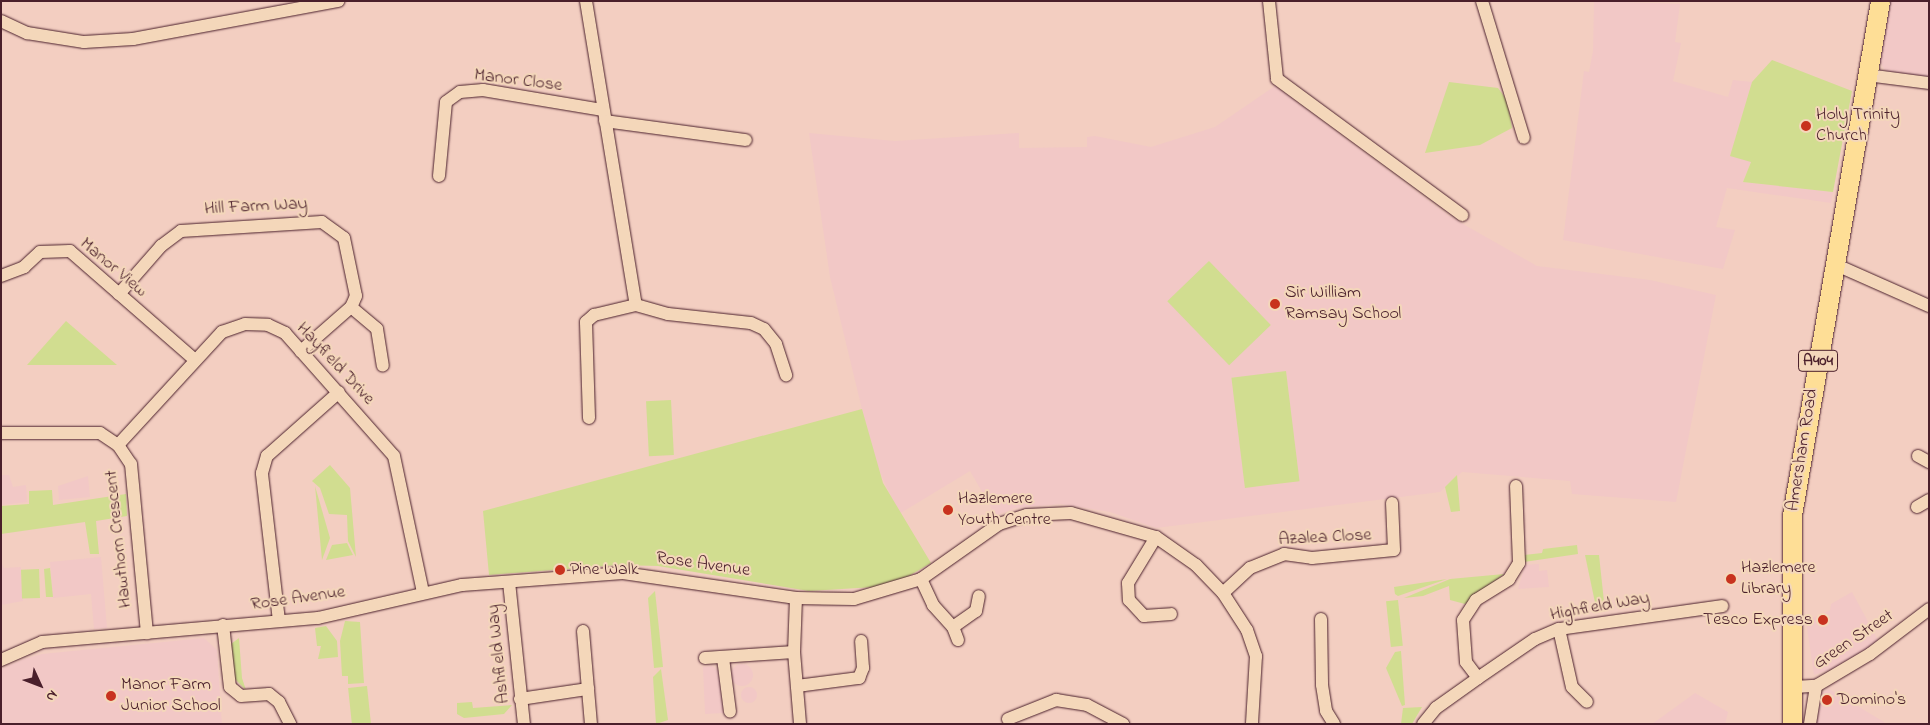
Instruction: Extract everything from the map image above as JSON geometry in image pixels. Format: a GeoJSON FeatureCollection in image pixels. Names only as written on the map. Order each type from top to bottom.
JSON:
{"type":"FeatureCollection","features":[{"type":"Feature","properties":{"kind":"main road","name":"Amersham Road"},"geometry":{"type":"LineString","coordinates":[[1792,724],[1794,687],[1792,515],[1880,1]]}},
{"type":"Feature","properties":{"kind":"street"},"geometry":{"type":"LineString","coordinates":[[1,21],[27,33],[84,42],[143,38],[339,1]]}},
{"type":"Feature","properties":{"kind":"street"},"geometry":{"type":"LineString","coordinates":[[586,1],[636,305]]}},
{"type":"Feature","properties":{"kind":"street"},"geometry":{"type":"LineString","coordinates":[[1269,1],[1277,79],[1462,215]]}},
{"type":"Feature","properties":{"kind":"street"},"geometry":{"type":"LineString","coordinates":[[1482,1],[1524,138]]}},
{"type":"Feature","properties":{"kind":"street"},"geometry":{"type":"LineString","coordinates":[[1867,75],[1929,83]]}},
{"type":"Feature","properties":{"kind":"street","name":"Manor Close"},"geometry":{"type":"LineString","coordinates":[[439,176],[446,102],[460,92],[484,90],[604,115],[746,140]]}},
{"type":"Feature","properties":{"kind":"street","name":"Hill Farm Way"},"geometry":{"type":"LineString","coordinates":[[119,294],[161,246],[181,231],[322,222],[344,238],[357,285],[351,307]]}},
{"type":"Feature","properties":{"kind":"street","name":"Manor View"},"geometry":{"type":"LineString","coordinates":[[1,276],[24,267],[40,252],[55,248],[70,251],[194,359]]}},
{"type":"Feature","properties":{"kind":"street"},"geometry":{"type":"LineString","coordinates":[[1834,264],[1929,306]]}},
{"type":"Feature","properties":{"kind":"street"},"geometry":{"type":"LineString","coordinates":[[589,418],[586,322],[594,315],[636,305],[668,314],[751,323],[764,329],[776,344],[786,375]]}},
{"type":"Feature","properties":{"kind":"street"},"geometry":{"type":"LineString","coordinates":[[301,351],[351,307],[377,329],[383,366]]}},
{"type":"Feature","properties":{"kind":"street","name":"Hayfield Drive"},"geometry":{"type":"LineString","coordinates":[[118,445],[194,359],[222,332],[245,324],[268,325],[285,333],[394,456],[423,592]]}},
{"type":"Feature","properties":{"kind":"street"},"geometry":{"type":"LineString","coordinates":[[280,622],[262,473],[267,456],[339,392]]}},
{"type":"Feature","properties":{"kind":"street","name":"Hawthorn Crescent"},"geometry":{"type":"LineString","coordinates":[[1,433],[100,433],[118,445],[131,464],[147,633]]}},
{"type":"Feature","properties":{"kind":"street"},"geometry":{"type":"LineString","coordinates":[[1478,678],[1466,662],[1463,620],[1476,600],[1509,579],[1519,563],[1516,486]]}},
{"type":"Feature","properties":{"kind":"street"},"geometry":{"type":"LineString","coordinates":[[1917,507],[1929,500]]}},
{"type":"Feature","properties":{"kind":"street","name":"Azalea Close"},"geometry":{"type":"LineString","coordinates":[[1223,593],[1250,568],[1284,554],[1312,558],[1394,550],[1392,503]]}},
{"type":"Feature","properties":{"kind":"street","name":"Rose Avenue"},"geometry":{"type":"LineString","coordinates":[[1,660],[42,642],[318,618],[423,592],[509,582],[653,575],[796,598],[854,599],[921,579],[1000,524],[1026,515],[1071,513],[1156,537],[1196,565],[1223,593],[1247,630],[1256,656],[1252,724]]}},
{"type":"Feature","properties":{"kind":"street"},"geometry":{"type":"LineString","coordinates":[[1156,537],[1128,583],[1129,600],[1144,616],[1172,614]]}},
{"type":"Feature","properties":{"kind":"street"},"geometry":{"type":"LineString","coordinates":[[921,579],[933,605],[953,628],[958,640]]}},
{"type":"Feature","properties":{"kind":"street","name":"Ashfield Way"},"geometry":{"type":"LineString","coordinates":[[509,582],[524,724]]}},
{"type":"Feature","properties":{"kind":"street"},"geometry":{"type":"LineString","coordinates":[[953,628],[976,611],[979,596]]}},
{"type":"Feature","properties":{"kind":"street"},"geometry":{"type":"LineString","coordinates":[[796,598],[794,652],[800,724]]}},
{"type":"Feature","properties":{"kind":"street","name":"Highfield Way"},"geometry":{"type":"LineString","coordinates":[[1423,724],[1436,708],[1478,678],[1535,639],[1559,629],[1722,606]]}},
{"type":"Feature","properties":{"kind":"street","name":"Green Street"},"geometry":{"type":"LineString","coordinates":[[1794,687],[1816,686],[1870,654],[1929,609]]}},
{"type":"Feature","properties":{"kind":"street"},"geometry":{"type":"LineString","coordinates":[[1321,619],[1322,685],[1326,710],[1334,724]]}},
{"type":"Feature","properties":{"kind":"street"},"geometry":{"type":"LineString","coordinates":[[223,625],[230,687],[240,696],[270,694],[279,702],[290,724]]}},
{"type":"Feature","properties":{"kind":"street"},"geometry":{"type":"LineString","coordinates":[[1559,629],[1572,687],[1587,702]]}},
{"type":"Feature","properties":{"kind":"street"},"geometry":{"type":"LineString","coordinates":[[583,631],[591,724]]}},
{"type":"Feature","properties":{"kind":"street"},"geometry":{"type":"LineString","coordinates":[[797,686],[859,678],[863,668],[861,641]]}},
{"type":"Feature","properties":{"kind":"street"},"geometry":{"type":"LineString","coordinates":[[705,658],[794,652]]}},
{"type":"Feature","properties":{"kind":"street"},"geometry":{"type":"LineString","coordinates":[[723,658],[730,712]]}},
{"type":"Feature","properties":{"kind":"street"},"geometry":{"type":"LineString","coordinates":[[1810,724],[1816,686]]}},
{"type":"Feature","properties":{"kind":"street"},"geometry":{"type":"LineString","coordinates":[[520,699],[588,689]]}},
{"type":"Feature","properties":{"kind":"street"},"geometry":{"type":"LineString","coordinates":[[1008,719],[1056,700],[1086,705],[1123,724]]}},
{"type":"Feature","properties":{"kind":"shaded area"},"geometry":{"type":"Polygon","coordinates":[[[1594,1],[1680,4],[1675,42],[1681,43],[1673,81],[1728,97],[1733,80],[1752,82],[1730,156],[1751,161],[1743,182],[1833,192],[1831,203],[1727,188],[1716,227],[1735,230],[1723,269],[1563,240],[1584,71],[1589,72],[1593,51],[1594,1]]]}},
{"type":"Feature","properties":{"kind":"shaded area"},"geometry":{"type":"Polygon","coordinates":[[[1887,1],[1929,1],[1929,78],[1887,74],[1877,56],[1887,1]]]}},
{"type":"Feature","properties":{"kind":"shaded area","name":"Sir William Ramsay School"},"geometry":{"type":"Polygon","coordinates":[[[1275,86],[1449,216],[1537,266],[1650,280],[1716,295],[1676,502],[1572,494],[1570,481],[1462,472],[1440,492],[1156,528],[1110,512],[1061,504],[1015,508],[992,517],[991,507],[970,471],[899,514],[874,459],[830,277],[809,133],[895,141],[1019,133],[1019,148],[1087,147],[1087,137],[1095,136],[1151,147],[1215,127],[1275,86]]]}},
{"type":"Feature","properties":{"kind":"shaded area"},"geometry":{"type":"Polygon","coordinates":[[[1,475],[9,475],[13,487],[26,485],[27,502],[1,505],[1,475]]]}},
{"type":"Feature","properties":{"kind":"shaded area"},"geometry":{"type":"Polygon","coordinates":[[[88,476],[90,497],[59,500],[58,486],[88,476]]]}},
{"type":"Feature","properties":{"kind":"shaded area"},"geometry":{"type":"Polygon","coordinates":[[[101,557],[107,628],[94,629],[91,594],[53,598],[50,562],[101,557]]]}},
{"type":"Feature","properties":{"kind":"shaded area"},"geometry":{"type":"Polygon","coordinates":[[[1,562],[4,568],[21,567],[23,601],[1,605],[1,562]]]}},
{"type":"Feature","properties":{"kind":"shaded area"},"geometry":{"type":"Polygon","coordinates":[[[1539,564],[1539,571],[1547,570],[1549,587],[1518,589],[1525,565],[1539,564]]]}},
{"type":"Feature","properties":{"kind":"shaded area"},"geometry":{"type":"Polygon","coordinates":[[[1852,592],[1879,642],[1844,665],[1814,675],[1806,621],[1830,610],[1831,604],[1852,592]]]}},
{"type":"Feature","properties":{"kind":"shaded area","name":"Manor Farm Junior School"},"geometry":{"type":"Polygon","coordinates":[[[204,638],[217,650],[222,724],[1,724],[1,669],[24,659],[42,654],[204,638]]]}},
{"type":"Feature","properties":{"kind":"shaded area"},"geometry":{"type":"Polygon","coordinates":[[[742,664],[750,667],[753,675],[750,683],[742,686],[734,683],[731,675],[734,667],[742,664]]]}},
{"type":"Feature","properties":{"kind":"shaded area"},"geometry":{"type":"Polygon","coordinates":[[[712,666],[720,672],[723,713],[705,714],[703,667],[712,666]]]}},
{"type":"Feature","properties":{"kind":"shaded area"},"geometry":{"type":"Polygon","coordinates":[[[749,687],[755,689],[757,695],[755,701],[749,703],[743,701],[741,695],[743,689],[749,687]]]}},
{"type":"Feature","properties":{"kind":"shaded area"},"geometry":{"type":"Polygon","coordinates":[[[1829,689],[1885,724],[1815,724],[1821,693],[1829,689]]]}},
{"type":"Feature","properties":{"kind":"shaded area"},"geometry":{"type":"Polygon","coordinates":[[[1695,693],[1728,712],[1725,724],[1652,724],[1695,693]]]}},
{"type":"Feature","properties":{"kind":"green space"},"geometry":{"type":"Polygon","coordinates":[[[1772,60],[1852,91],[1833,192],[1743,182],[1751,162],[1730,156],[1752,82],[1772,60]]]}},
{"type":"Feature","properties":{"kind":"green space"},"geometry":{"type":"Polygon","coordinates":[[[1449,82],[1498,88],[1507,100],[1512,128],[1480,145],[1425,153],[1449,82]]]}},
{"type":"Feature","properties":{"kind":"green space"},"geometry":{"type":"Polygon","coordinates":[[[1209,261],[1271,325],[1229,365],[1167,301],[1209,261]]]}},
{"type":"Feature","properties":{"kind":"green space"},"geometry":{"type":"Polygon","coordinates":[[[66,321],[117,365],[27,365],[66,321]]]}},
{"type":"Feature","properties":{"kind":"green space"},"geometry":{"type":"Polygon","coordinates":[[[1286,371],[1300,481],[1245,488],[1231,378],[1286,371]]]}},
{"type":"Feature","properties":{"kind":"green space"},"geometry":{"type":"Polygon","coordinates":[[[671,400],[674,455],[649,456],[646,401],[671,400]]]}},
{"type":"Feature","properties":{"kind":"green space"},"geometry":{"type":"Polygon","coordinates":[[[862,409],[883,483],[931,563],[907,577],[875,587],[809,591],[658,566],[618,565],[489,575],[483,511],[862,409]]]}},
{"type":"Feature","properties":{"kind":"green space"},"geometry":{"type":"Polygon","coordinates":[[[330,465],[350,488],[356,557],[348,541],[347,515],[329,514],[320,488],[312,481],[330,465]]]}},
{"type":"Feature","properties":{"kind":"green space"},"geometry":{"type":"Polygon","coordinates":[[[1457,475],[1460,511],[1451,512],[1445,487],[1457,475]]]}},
{"type":"Feature","properties":{"kind":"green space"},"geometry":{"type":"Polygon","coordinates":[[[315,486],[330,538],[322,560],[315,486]]]}},
{"type":"Feature","properties":{"kind":"green space"},"geometry":{"type":"Polygon","coordinates":[[[52,490],[53,505],[126,494],[127,516],[96,521],[99,554],[90,554],[85,522],[1,534],[1,506],[29,504],[29,491],[52,490]]]}},
{"type":"Feature","properties":{"kind":"green space"},"geometry":{"type":"Polygon","coordinates":[[[347,543],[353,555],[326,560],[332,545],[347,543]]]}},
{"type":"Feature","properties":{"kind":"green space"},"geometry":{"type":"Polygon","coordinates":[[[1577,545],[1578,554],[1524,562],[1524,555],[1542,553],[1543,549],[1577,545]]]}},
{"type":"Feature","properties":{"kind":"green space"},"geometry":{"type":"Polygon","coordinates":[[[1585,555],[1599,555],[1605,611],[1597,612],[1585,555]]]}},
{"type":"Feature","properties":{"kind":"green space"},"geometry":{"type":"Polygon","coordinates":[[[50,568],[53,597],[46,597],[44,569],[50,568]]]}},
{"type":"Feature","properties":{"kind":"green space"},"geometry":{"type":"Polygon","coordinates":[[[39,569],[40,598],[22,599],[21,570],[39,569]]]}},
{"type":"Feature","properties":{"kind":"green space"},"geometry":{"type":"Polygon","coordinates":[[[1504,574],[1465,604],[1450,600],[1449,586],[1423,596],[1404,598],[1450,579],[1504,574]]]}},
{"type":"Feature","properties":{"kind":"green space"},"geometry":{"type":"Polygon","coordinates":[[[1447,579],[1398,596],[1395,594],[1394,587],[1447,579]]]}},
{"type":"Feature","properties":{"kind":"green space"},"geometry":{"type":"Polygon","coordinates":[[[655,591],[663,667],[654,668],[648,598],[655,591]]]}},
{"type":"Feature","properties":{"kind":"green space"},"geometry":{"type":"Polygon","coordinates":[[[1398,600],[1403,646],[1391,647],[1386,601],[1398,600]]]}},
{"type":"Feature","properties":{"kind":"green space"},"geometry":{"type":"Polygon","coordinates":[[[345,621],[360,622],[364,683],[348,684],[348,676],[342,676],[340,641],[345,621]]]}},
{"type":"Feature","properties":{"kind":"green space"},"geometry":{"type":"Polygon","coordinates":[[[326,626],[337,641],[338,657],[318,659],[321,646],[317,646],[315,628],[326,626]]]}},
{"type":"Feature","properties":{"kind":"green space"},"geometry":{"type":"Polygon","coordinates":[[[239,638],[242,678],[246,690],[234,678],[231,644],[239,638]]]}},
{"type":"Feature","properties":{"kind":"green space"},"geometry":{"type":"Polygon","coordinates":[[[1401,651],[1405,705],[1402,706],[1386,668],[1395,652],[1401,651]]]}},
{"type":"Feature","properties":{"kind":"green space"},"geometry":{"type":"Polygon","coordinates":[[[661,669],[668,720],[656,724],[653,677],[661,669]]]}},
{"type":"Feature","properties":{"kind":"green space"},"geometry":{"type":"Polygon","coordinates":[[[367,686],[371,724],[352,724],[348,688],[367,686]]]}},
{"type":"Feature","properties":{"kind":"green space"},"geometry":{"type":"Polygon","coordinates":[[[472,702],[473,708],[512,705],[504,714],[464,718],[457,714],[457,703],[472,702]]]}},
{"type":"Feature","properties":{"kind":"green space"},"geometry":{"type":"Polygon","coordinates":[[[1422,707],[1412,724],[1401,724],[1403,708],[1422,707]]]}},
{"type":"Feature","properties":{"kind":"place","name":"Holy Trinity Church"},"geometry":{"type":"Point","coordinates":[1806,126]}},
{"type":"Feature","properties":{"kind":"place","name":"Sir William Ramsay School"},"geometry":{"type":"Point","coordinates":[1275,304]}},
{"type":"Feature","properties":{"kind":"place","name":"Hazlemere Youth Centre"},"geometry":{"type":"Point","coordinates":[948,510]}},
{"type":"Feature","properties":{"kind":"place","name":"Pine Walk"},"geometry":{"type":"Point","coordinates":[560,570]}},
{"type":"Feature","properties":{"kind":"place","name":"Hazlemere Library"},"geometry":{"type":"Point","coordinates":[1731,579]}},
{"type":"Feature","properties":{"kind":"place","name":"Tesco Express"},"geometry":{"type":"Point","coordinates":[1823,620]}},
{"type":"Feature","properties":{"kind":"place","name":"Manor Farm Junior School"},"geometry":{"type":"Point","coordinates":[111,696]}},
{"type":"Feature","properties":{"kind":"place","name":"Domino's"},"geometry":{"type":"Point","coordinates":[1827,700]}}]}
